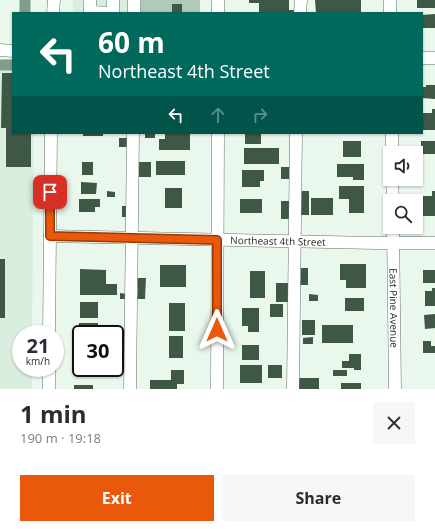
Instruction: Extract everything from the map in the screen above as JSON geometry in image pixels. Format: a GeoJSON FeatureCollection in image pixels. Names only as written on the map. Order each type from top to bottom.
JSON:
{"type":"FeatureCollection","features":[{"type":"Feature","properties":{"kind":"street"},"geometry":{"type":"LineString","coordinates":[[53,12],[54,0]]}},
{"type":"Feature","properties":{"kind":"street"},"geometry":{"type":"LineString","coordinates":[[90,0],[90,12]]}},
{"type":"Feature","properties":{"kind":"street"},"geometry":{"type":"LineString","coordinates":[[113,0],[113,12]]}},
{"type":"Feature","properties":{"kind":"street"},"geometry":{"type":"LineString","coordinates":[[134,0],[134,12]]}},
{"type":"Feature","properties":{"kind":"street"},"geometry":{"type":"LineString","coordinates":[[218,0],[218,12]]}},
{"type":"Feature","properties":{"kind":"street"},"geometry":{"type":"LineString","coordinates":[[300,0],[300,12]]}},
{"type":"Feature","properties":{"kind":"street"},"geometry":{"type":"LineString","coordinates":[[390,0],[390,12]]}},
{"type":"Feature","properties":{"kind":"street"},"geometry":{"type":"LineString","coordinates":[[0,50],[12,51]]}},
{"type":"Feature","properties":{"kind":"street"},"geometry":{"type":"LineString","coordinates":[[423,58],[435,58]]}},
{"type":"Feature","properties":{"kind":"street"},"geometry":{"type":"LineString","coordinates":[[49,325],[51,134]]}},
{"type":"Feature","properties":{"kind":"street"},"geometry":{"type":"LineString","coordinates":[[130,389],[132,134]]}},
{"type":"Feature","properties":{"kind":"street"},"geometry":{"type":"LineString","coordinates":[[216,389],[218,134]]}},
{"type":"Feature","properties":{"kind":"street"},"geometry":{"type":"LineString","coordinates":[[293,389],[296,134]]}},
{"type":"Feature","properties":{"kind":"street"},"geometry":{"type":"LineString","coordinates":[[392,134],[392,146]]}},
{"type":"Feature","properties":{"kind":"street","name":"East Pine Avenue"},"geometry":{"type":"LineString","coordinates":[[393,234],[395,389]]}},
{"type":"Feature","properties":{"kind":"street","name":"Northeast 4th Street"},"geometry":{"type":"LineString","coordinates":[[50,236],[295,242],[435,243]]}},
{"type":"Feature","properties":{"kind":"street"},"geometry":{"type":"LineString","coordinates":[[49,377],[49,389]]}},
{"type":"Feature","properties":{"kind":"shaded area"},"geometry":{"type":"Polygon","coordinates":[[[73,0],[141,0],[141,12],[73,12],[73,0]]]}},
{"type":"Feature","properties":{"kind":"shaded area"},"geometry":{"type":"Polygon","coordinates":[[[141,0],[200,0],[200,12],[141,12],[141,0]]]}},
{"type":"Feature","properties":{"kind":"shaded area"},"geometry":{"type":"Polygon","coordinates":[[[0,71],[12,71],[12,134],[34,134],[32,325],[12,325],[12,377],[32,377],[32,389],[0,389],[0,71]]]}},
{"type":"Feature","properties":{"kind":"building"},"geometry":{"type":"Polygon","coordinates":[[[249,0],[289,0],[289,10],[294,10],[294,12],[259,12],[259,3],[249,3],[249,0]]]}},
{"type":"Feature","properties":{"kind":"building"},"geometry":{"type":"Polygon","coordinates":[[[315,0],[361,0],[361,12],[316,12],[315,0]]]}},
{"type":"Feature","properties":{"kind":"building"},"geometry":{"type":"Polygon","coordinates":[[[417,0],[435,0],[435,8],[417,8],[417,0]]]}},
{"type":"Feature","properties":{"kind":"building"},"geometry":{"type":"Polygon","coordinates":[[[172,4],[182,4],[182,12],[172,12],[172,4]]]}},
{"type":"Feature","properties":{"kind":"building"},"geometry":{"type":"Polygon","coordinates":[[[435,14],[435,28],[423,28],[423,15],[435,14]]]}},
{"type":"Feature","properties":{"kind":"building"},"geometry":{"type":"Polygon","coordinates":[[[2,73],[12,73],[12,134],[31,134],[31,167],[6,167],[6,128],[1,128],[2,73]]]}},
{"type":"Feature","properties":{"kind":"building"},"geometry":{"type":"Polygon","coordinates":[[[426,85],[435,85],[435,99],[423,98],[423,87],[426,87],[426,85]]]}},
{"type":"Feature","properties":{"kind":"building"},"geometry":{"type":"Polygon","coordinates":[[[432,109],[435,109],[435,130],[423,130],[423,113],[432,113],[432,109]]]}},
{"type":"Feature","properties":{"kind":"building"},"geometry":{"type":"Polygon","coordinates":[[[83,134],[103,134],[103,136],[83,136],[83,134]]]}},
{"type":"Feature","properties":{"kind":"building"},"geometry":{"type":"Polygon","coordinates":[[[145,134],[155,134],[155,138],[145,138],[145,134]]]}},
{"type":"Feature","properties":{"kind":"building"},"geometry":{"type":"Polygon","coordinates":[[[165,134],[190,134],[190,150],[159,150],[159,139],[165,139],[165,134]]]}},
{"type":"Feature","properties":{"kind":"building"},"geometry":{"type":"Polygon","coordinates":[[[245,134],[261,134],[261,144],[245,144],[245,134]]]}},
{"type":"Feature","properties":{"kind":"building"},"geometry":{"type":"Polygon","coordinates":[[[119,138],[128,138],[128,147],[119,147],[119,138]]]}},
{"type":"Feature","properties":{"kind":"building"},"geometry":{"type":"Polygon","coordinates":[[[343,141],[361,141],[361,157],[343,157],[343,141]]]}},
{"type":"Feature","properties":{"kind":"building"},"geometry":{"type":"Polygon","coordinates":[[[421,141],[435,141],[435,154],[423,154],[423,146],[421,146],[421,141]]]}},
{"type":"Feature","properties":{"kind":"building"},"geometry":{"type":"Polygon","coordinates":[[[244,148],[279,148],[279,164],[244,164],[244,148]]]}},
{"type":"Feature","properties":{"kind":"building"},"geometry":{"type":"Polygon","coordinates":[[[156,161],[185,161],[185,175],[156,175],[156,161]]]}},
{"type":"Feature","properties":{"kind":"building"},"geometry":{"type":"Polygon","coordinates":[[[82,162],[93,162],[93,175],[82,175],[82,162]]]}},
{"type":"Feature","properties":{"kind":"building"},"geometry":{"type":"Polygon","coordinates":[[[139,162],[151,162],[151,177],[139,177],[139,162]]]}},
{"type":"Feature","properties":{"kind":"building"},"geometry":{"type":"Polygon","coordinates":[[[337,164],[364,164],[364,180],[353,180],[353,177],[337,177],[337,164]]]}},
{"type":"Feature","properties":{"kind":"building"},"geometry":{"type":"Polygon","coordinates":[[[281,167],[291,167],[291,179],[281,179],[281,167]]]}},
{"type":"Feature","properties":{"kind":"building"},"geometry":{"type":"Polygon","coordinates":[[[242,170],[264,170],[264,181],[260,181],[260,187],[242,187],[242,170]]]}},
{"type":"Feature","properties":{"kind":"building"},"geometry":{"type":"Polygon","coordinates":[[[81,182],[97,183],[96,194],[81,194],[81,182]]]}},
{"type":"Feature","properties":{"kind":"building"},"geometry":{"type":"Polygon","coordinates":[[[339,186],[364,186],[364,213],[349,213],[349,199],[339,199],[339,186]]]}},
{"type":"Feature","properties":{"kind":"building"},"geometry":{"type":"Polygon","coordinates":[[[165,188],[182,188],[182,208],[165,208],[165,188]]]}},
{"type":"Feature","properties":{"kind":"building"},"geometry":{"type":"Polygon","coordinates":[[[107,191],[115,192],[115,197],[107,197],[107,191]]]}},
{"type":"Feature","properties":{"kind":"building"},"geometry":{"type":"Polygon","coordinates":[[[298,191],[309,191],[309,215],[298,215],[298,191]]]}},
{"type":"Feature","properties":{"kind":"building"},"geometry":{"type":"Polygon","coordinates":[[[432,191],[435,191],[435,216],[423,216],[423,196],[432,196],[432,191]]]}},
{"type":"Feature","properties":{"kind":"building"},"geometry":{"type":"Polygon","coordinates":[[[311,198],[333,198],[333,215],[311,215],[311,198]]]}},
{"type":"Feature","properties":{"kind":"building"},"geometry":{"type":"Polygon","coordinates":[[[79,199],[100,199],[100,207],[95,207],[95,212],[79,212],[79,199]]]}},
{"type":"Feature","properties":{"kind":"building"},"geometry":{"type":"Polygon","coordinates":[[[240,199],[262,199],[262,213],[240,213],[240,199]]]}},
{"type":"Feature","properties":{"kind":"building"},"geometry":{"type":"Polygon","coordinates":[[[281,201],[290,201],[290,219],[281,219],[281,201]]]}},
{"type":"Feature","properties":{"kind":"building"},"geometry":{"type":"Polygon","coordinates":[[[122,206],[128,206],[128,217],[122,217],[122,206]]]}},
{"type":"Feature","properties":{"kind":"building"},"geometry":{"type":"Polygon","coordinates":[[[0,259],[5,259],[5,318],[0,318],[0,259]]]}},
{"type":"Feature","properties":{"kind":"building"},"geometry":{"type":"Polygon","coordinates":[[[340,264],[366,264],[366,288],[346,288],[346,280],[340,280],[340,264]]]}},
{"type":"Feature","properties":{"kind":"building"},"geometry":{"type":"Polygon","coordinates":[[[160,265],[186,265],[186,287],[160,287],[160,265]]]}},
{"type":"Feature","properties":{"kind":"building"},"geometry":{"type":"Polygon","coordinates":[[[300,268],[308,268],[308,285],[300,285],[300,268]]]}},
{"type":"Feature","properties":{"kind":"building"},"geometry":{"type":"Polygon","coordinates":[[[80,269],[106,270],[106,284],[117,284],[117,295],[80,295],[80,269]]]}},
{"type":"Feature","properties":{"kind":"building"},"geometry":{"type":"Polygon","coordinates":[[[423,270],[435,270],[435,283],[423,283],[423,270]]]}},
{"type":"Feature","properties":{"kind":"building"},"geometry":{"type":"Polygon","coordinates":[[[250,271],[265,271],[265,298],[250,298],[250,271]]]}},
{"type":"Feature","properties":{"kind":"building"},"geometry":{"type":"Polygon","coordinates":[[[135,278],[146,278],[145,299],[137,299],[138,288],[135,288],[135,278]]]}},
{"type":"Feature","properties":{"kind":"building"},"geometry":{"type":"Polygon","coordinates":[[[276,283],[289,283],[289,302],[276,302],[276,283]]]}},
{"type":"Feature","properties":{"kind":"building"},"geometry":{"type":"Polygon","coordinates":[[[432,288],[435,288],[435,306],[425,306],[425,291],[432,291],[432,288]]]}},
{"type":"Feature","properties":{"kind":"building"},"geometry":{"type":"Polygon","coordinates":[[[120,293],[127,294],[127,299],[120,299],[120,293]]]}},
{"type":"Feature","properties":{"kind":"building"},"geometry":{"type":"Polygon","coordinates":[[[309,294],[318,295],[318,301],[309,301],[309,294]]]}},
{"type":"Feature","properties":{"kind":"building"},"geometry":{"type":"Polygon","coordinates":[[[345,298],[364,298],[364,311],[345,311],[345,298]]]}},
{"type":"Feature","properties":{"kind":"building"},"geometry":{"type":"Polygon","coordinates":[[[80,302],[98,302],[98,318],[80,318],[80,302]]]}},
{"type":"Feature","properties":{"kind":"building"},"geometry":{"type":"Polygon","coordinates":[[[169,303],[185,303],[185,331],[169,331],[169,303]]]}},
{"type":"Feature","properties":{"kind":"building"},"geometry":{"type":"Polygon","coordinates":[[[270,304],[283,304],[283,317],[270,317],[270,304]]]}},
{"type":"Feature","properties":{"kind":"building"},"geometry":{"type":"Polygon","coordinates":[[[242,308],[259,308],[259,332],[248,332],[248,326],[242,326],[242,308]]]}},
{"type":"Feature","properties":{"kind":"building"},"geometry":{"type":"Polygon","coordinates":[[[435,314],[435,328],[425,329],[424,315],[435,314]]]}},
{"type":"Feature","properties":{"kind":"building"},"geometry":{"type":"Polygon","coordinates":[[[302,320],[315,320],[315,335],[302,335],[302,320]]]}},
{"type":"Feature","properties":{"kind":"building"},"geometry":{"type":"Polygon","coordinates":[[[79,323],[98,323],[98,325],[79,325],[79,323]]]}},
{"type":"Feature","properties":{"kind":"building"},"geometry":{"type":"Polygon","coordinates":[[[322,325],[353,325],[353,343],[322,343],[322,325]]]}},
{"type":"Feature","properties":{"kind":"building"},"geometry":{"type":"Polygon","coordinates":[[[124,330],[125,330],[124,343],[124,330]]]}},
{"type":"Feature","properties":{"kind":"building"},"geometry":{"type":"Polygon","coordinates":[[[169,336],[183,336],[183,358],[169,358],[169,336]]]}},
{"type":"Feature","properties":{"kind":"building"},"geometry":{"type":"Polygon","coordinates":[[[313,337],[313,344],[303,344],[303,338],[313,337]]]}},
{"type":"Feature","properties":{"kind":"building"},"geometry":{"type":"Polygon","coordinates":[[[423,341],[431,341],[431,346],[435,346],[435,353],[423,353],[423,341]]]}},
{"type":"Feature","properties":{"kind":"building"},"geometry":{"type":"Polygon","coordinates":[[[242,345],[259,345],[259,360],[242,360],[242,345]]]}},
{"type":"Feature","properties":{"kind":"building"},"geometry":{"type":"Polygon","coordinates":[[[349,354],[361,354],[361,370],[354,370],[354,368],[342,368],[342,361],[349,361],[349,354]]]}},
{"type":"Feature","properties":{"kind":"building"},"geometry":{"type":"Polygon","coordinates":[[[240,365],[262,365],[262,383],[240,383],[240,365]]]}},
{"type":"Feature","properties":{"kind":"building"},"geometry":{"type":"Polygon","coordinates":[[[268,365],[282,365],[282,378],[268,378],[268,365]]]}},
{"type":"Feature","properties":{"kind":"building"},"geometry":{"type":"Polygon","coordinates":[[[171,370],[184,370],[184,384],[177,384],[177,389],[150,389],[150,380],[171,380],[171,370]]]}},
{"type":"Feature","properties":{"kind":"building"},"geometry":{"type":"Polygon","coordinates":[[[333,370],[347,370],[347,376],[333,376],[333,370]]]}},
{"type":"Feature","properties":{"kind":"building"},"geometry":{"type":"Polygon","coordinates":[[[297,378],[319,378],[319,389],[297,389],[297,378]]]}},
{"type":"Feature","properties":{"kind":"building"},"geometry":{"type":"Polygon","coordinates":[[[341,383],[361,383],[361,389],[341,389],[341,383]]]}},
{"type":"Feature","properties":{"kind":"building"},"geometry":{"type":"Polygon","coordinates":[[[74,385],[93,385],[93,389],[74,389],[74,385]]]}},
{"type":"Feature","properties":{"kind":"waterway"},"geometry":{"type":"LineString","coordinates":[[25,0],[25,12]]}},
{"type":"Feature","properties":{"kind":"waterway"},"geometry":{"type":"LineString","coordinates":[[0,65],[12,65]]}},
{"type":"Feature","properties":{"kind":"route"},"geometry":{"type":"LineString","coordinates":[[50,192],[50,236],[217,240],[217,330]]}}]}
